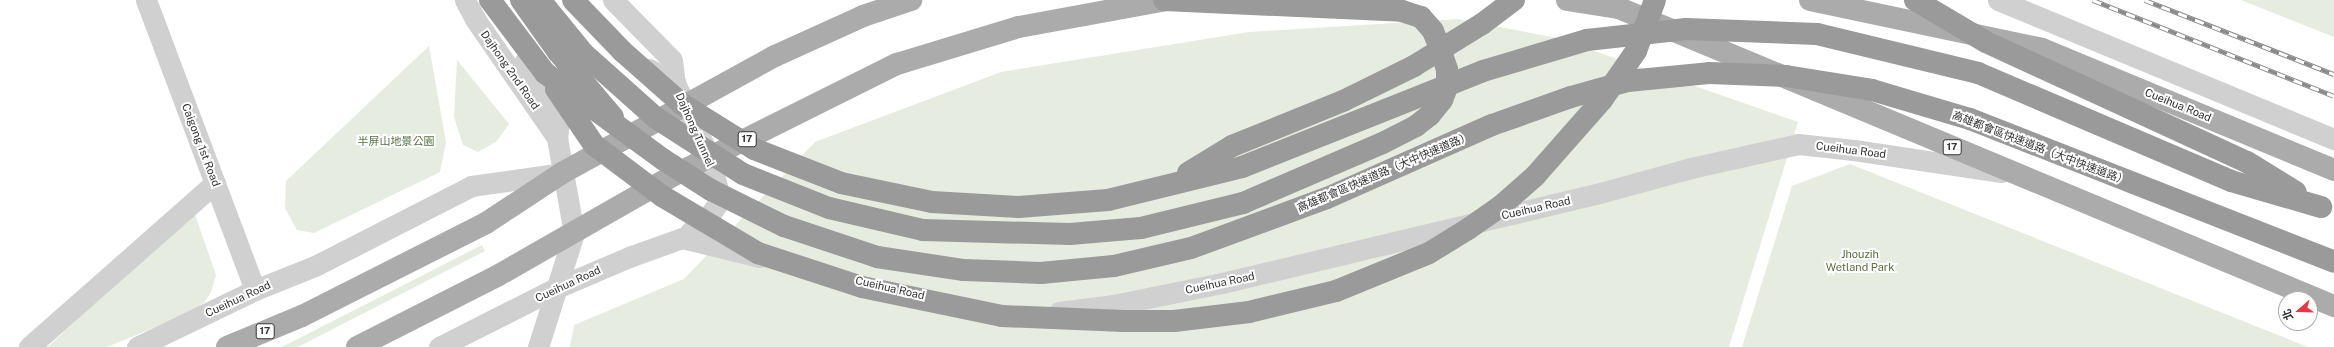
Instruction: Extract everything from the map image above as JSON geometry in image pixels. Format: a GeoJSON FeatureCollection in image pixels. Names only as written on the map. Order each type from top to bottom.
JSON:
{"type":"FeatureCollection","features":[{"type":"Feature","properties":{"kind":"highway","name":"高雄都會區快速道路（大中快速道路）"},"geometry":{"type":"LineString","coordinates":[[490,0],[545,73],[664,160],[711,190],[784,226],[877,257],[964,270],[1041,273],[1114,266],[1190,248],[1327,198],[1492,125],[1571,97],[1628,81],[1709,73],[1786,76],[1872,90],[1970,119],[2334,262]]}},
{"type":"Feature","properties":{"kind":"highway"},"geometry":{"type":"LineString","coordinates":[[521,0],[558,52],[630,136],[674,175]]}},
{"type":"Feature","properties":{"kind":"highway"},"geometry":{"type":"LineString","coordinates":[[540,0],[583,54],[656,118],[742,174],[829,208],[923,230],[1070,234],[1140,228],[1243,203],[1382,143],[1416,126],[1430,115],[1442,100],[1447,87],[1447,69],[1433,31],[1421,17],[1402,11],[1165,0]]}},
{"type":"Feature","properties":{"kind":"highway"},"geometry":{"type":"LineString","coordinates":[[573,0],[622,51],[682,104],[754,149],[841,183],[932,202],[1019,207],[1108,200],[1171,183],[1242,167],[1483,71],[1587,40],[1686,29],[1817,34],[1978,73],[2231,181],[2327,210]]}},
{"type":"Feature","properties":{"kind":"highway"},"geometry":{"type":"LineString","coordinates":[[1171,183],[1232,146],[1343,101],[1414,66],[1482,24],[1514,0]]}},
{"type":"Feature","properties":{"kind":"highway"},"geometry":{"type":"LineString","coordinates":[[545,73],[594,144],[662,196],[758,253],[862,287],[1002,316],[1124,321],[1174,320],[1249,312],[1336,291],[1429,253],[1468,229],[1501,206],[1535,176],[1602,100],[1636,51],[1655,0]]}},
{"type":"Feature","properties":{"kind":"highway"},"geometry":{"type":"LineString","coordinates":[[1915,0],[1986,42],[2247,162],[2327,210]]}},
{"type":"Feature","properties":{"kind":"main road","name":"Cueihua Road"},"geometry":{"type":"LineString","coordinates":[[227,347],[302,316],[486,223],[562,173],[775,56],[863,16],[911,0]]}},
{"type":"Feature","properties":{"kind":"main road","name":"17"},"geometry":{"type":"LineString","coordinates":[[357,347],[497,276],[674,175],[897,64],[1019,27],[1165,0]]}},
{"type":"Feature","properties":{"kind":"main road","name":"Cueihua Road"},"geometry":{"type":"LineString","coordinates":[[1567,0],[1619,8],[1787,76],[2018,175],[2334,306]]}},
{"type":"Feature","properties":{"kind":"main road","name":"Cueihua Road"},"geometry":{"type":"LineString","coordinates":[[1810,0],[2042,49],[2334,170]]}},
{"type":"Feature","properties":{"kind":"street","name":"Caigong 1st Road"},"geometry":{"type":"LineString","coordinates":[[146,0],[255,290]]}},
{"type":"Feature","properties":{"kind":"street","name":"Dajhong 2nd Road"},"geometry":{"type":"LineString","coordinates":[[465,0],[474,18],[557,138]]}},
{"type":"Feature","properties":{"kind":"street","name":"Dajhong Tunnel"},"geometry":{"type":"LineString","coordinates":[[583,0],[611,34],[650,70],[675,83],[684,106],[710,158],[718,189],[718,203],[710,215],[682,238]]}},
{"type":"Feature","properties":{"kind":"street"},"geometry":{"type":"LineString","coordinates":[[613,0],[672,60],[675,83]]}},
{"type":"Feature","properties":{"kind":"street"},"geometry":{"type":"LineString","coordinates":[[1998,0],[2334,139]]}},
{"type":"Feature","properties":{"kind":"street"},"geometry":{"type":"LineString","coordinates":[[507,34],[551,97],[560,114],[557,138],[562,173],[574,233],[554,289],[538,347]]}},
{"type":"Feature","properties":{"kind":"street","name":"Cueihua Road"},"geometry":{"type":"LineString","coordinates":[[439,347],[554,289],[629,256],[682,238],[917,295],[1020,313],[1054,313],[1113,305],[1222,283],[1600,193],[1691,168],[1798,144],[1934,161],[2018,175]]}},
{"type":"Feature","properties":{"kind":"street","name":"Cueihua Road"},"geometry":{"type":"LineString","coordinates":[[137,347],[255,290],[315,266],[471,186],[562,173]]}},
{"type":"Feature","properties":{"kind":"street"},"geometry":{"type":"LineString","coordinates":[[29,347],[215,183]]}},
{"type":"Feature","properties":{"kind":"green space"},"geometry":{"type":"Polygon","coordinates":[[[2241,0],[2334,0],[2334,37],[2241,0]]]}},
{"type":"Feature","properties":{"kind":"green space"},"geometry":{"type":"Polygon","coordinates":[[[1458,19],[1557,38],[1798,122],[1729,347],[570,347],[574,325],[684,279],[815,142],[1001,72],[1249,32],[1458,19]]]}},
{"type":"Feature","properties":{"kind":"green space","name":"半屏山地景公園"},"geometry":{"type":"Polygon","coordinates":[[[429,46],[446,142],[440,172],[314,233],[297,230],[285,208],[286,181],[429,46]]]}},
{"type":"Feature","properties":{"kind":"green space"},"geometry":{"type":"Polygon","coordinates":[[[457,60],[509,124],[497,141],[478,152],[463,145],[454,117],[457,60]]]}},
{"type":"Feature","properties":{"kind":"green space","name":"Jhouzih Wetland Park"},"geometry":{"type":"Polygon","coordinates":[[[1850,164],[2308,347],[1742,347],[1792,186],[1850,164]]]}},
{"type":"Feature","properties":{"kind":"green space"},"geometry":{"type":"Polygon","coordinates":[[[193,209],[216,275],[211,292],[204,303],[192,312],[107,347],[48,347],[193,209]]]}},
{"type":"Feature","properties":{"kind":"green space"},"geometry":{"type":"Polygon","coordinates":[[[482,245],[485,251],[298,347],[282,347],[482,245]]]}},
{"type":"Feature","properties":{"kind":"railway"},"geometry":{"type":"LineString","coordinates":[[2093,0],[2334,96]]}},
{"type":"Feature","properties":{"kind":"railway"},"geometry":{"type":"LineString","coordinates":[[2145,0],[2334,74]]}}]}
